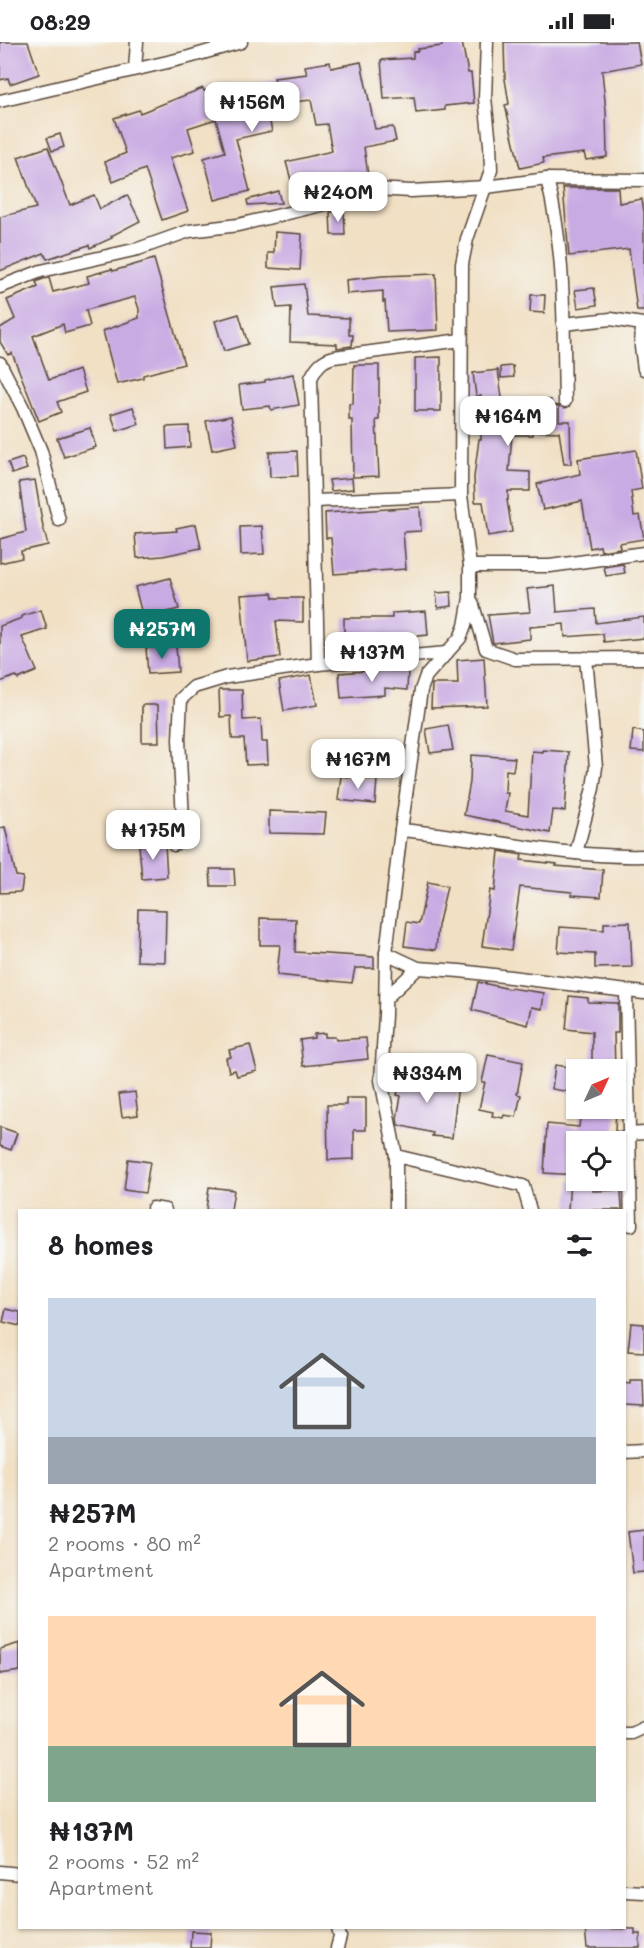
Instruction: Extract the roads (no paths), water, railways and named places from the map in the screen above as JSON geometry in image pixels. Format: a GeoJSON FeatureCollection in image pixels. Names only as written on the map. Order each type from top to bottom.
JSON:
{"type":"FeatureCollection","features":[{"type":"Feature","properties":{"kind":"street"},"geometry":{"type":"LineString","coordinates":[[135,69],[136,42]]}},
{"type":"Feature","properties":{"kind":"street"},"geometry":{"type":"LineString","coordinates":[[0,101],[189,57],[241,42]]}},
{"type":"Feature","properties":{"kind":"street"},"geometry":{"type":"LineString","coordinates":[[396,1209],[396,1156],[381,1080],[386,953],[401,830],[422,690],[426,676],[463,632],[470,598],[470,566],[461,495],[462,264],[467,239],[491,170],[486,98],[487,42]]}},
{"type":"Feature","properties":{"kind":"street"},"geometry":{"type":"LineString","coordinates":[[548,180],[556,212],[561,249],[565,401]]}},
{"type":"Feature","properties":{"kind":"street"},"geometry":{"type":"LineString","coordinates":[[0,287],[40,271],[138,249],[189,231],[238,225],[334,202],[360,191],[486,187],[548,180],[644,180]]}},
{"type":"Feature","properties":{"kind":"street"},"geometry":{"type":"LineString","coordinates":[[563,324],[611,319],[642,324],[641,347],[644,369]]}},
{"type":"Feature","properties":{"kind":"street"},"geometry":{"type":"LineString","coordinates":[[318,664],[311,378],[316,368],[324,360],[334,357],[460,340]]}},
{"type":"Feature","properties":{"kind":"street"},"geometry":{"type":"LineString","coordinates":[[0,363],[23,408],[41,451],[59,520]]}},
{"type":"Feature","properties":{"kind":"street"},"geometry":{"type":"LineString","coordinates":[[315,501],[461,495]]}},
{"type":"Feature","properties":{"kind":"street"},"geometry":{"type":"LineString","coordinates":[[470,566],[550,566],[644,553]]}},
{"type":"Feature","properties":{"kind":"street"},"geometry":{"type":"LineString","coordinates":[[470,598],[486,649],[515,659],[644,658]]}},
{"type":"Feature","properties":{"kind":"street"},"geometry":{"type":"LineString","coordinates":[[174,845],[183,819],[179,740],[181,699],[194,687],[227,678],[318,664],[447,653]]}},
{"type":"Feature","properties":{"kind":"street"},"geometry":{"type":"LineString","coordinates":[[576,853],[593,788],[596,767],[586,658]]}},
{"type":"Feature","properties":{"kind":"street"},"geometry":{"type":"LineString","coordinates":[[401,830],[454,835],[544,850],[618,857],[644,856]]}},
{"type":"Feature","properties":{"kind":"street"},"geometry":{"type":"LineString","coordinates":[[386,953],[418,968],[644,993]]}},
{"type":"Feature","properties":{"kind":"street"},"geometry":{"type":"LineString","coordinates":[[386,998],[418,968]]}},
{"type":"Feature","properties":{"kind":"street"},"geometry":{"type":"LineString","coordinates":[[626,991],[631,1225]]}},
{"type":"Feature","properties":{"kind":"street"},"geometry":{"type":"LineString","coordinates":[[629,1134],[644,1133]]}},
{"type":"Feature","properties":{"kind":"street"},"geometry":{"type":"LineString","coordinates":[[396,1156],[523,1186],[530,1209]]}},
{"type":"Feature","properties":{"kind":"street"},"geometry":{"type":"LineString","coordinates":[[626,1452],[644,1451]]}},
{"type":"Feature","properties":{"kind":"street"},"geometry":{"type":"LineString","coordinates":[[626,1732],[644,1727]]}},
{"type":"Feature","properties":{"kind":"street"},"geometry":{"type":"LineString","coordinates":[[0,1872],[18,1874]]}},
{"type":"Feature","properties":{"kind":"street"},"geometry":{"type":"LineString","coordinates":[[626,1891],[644,1892]]}},
{"type":"Feature","properties":{"kind":"street"},"geometry":{"type":"LineString","coordinates":[[337,1948],[340,1937],[338,1929]]}}]}
